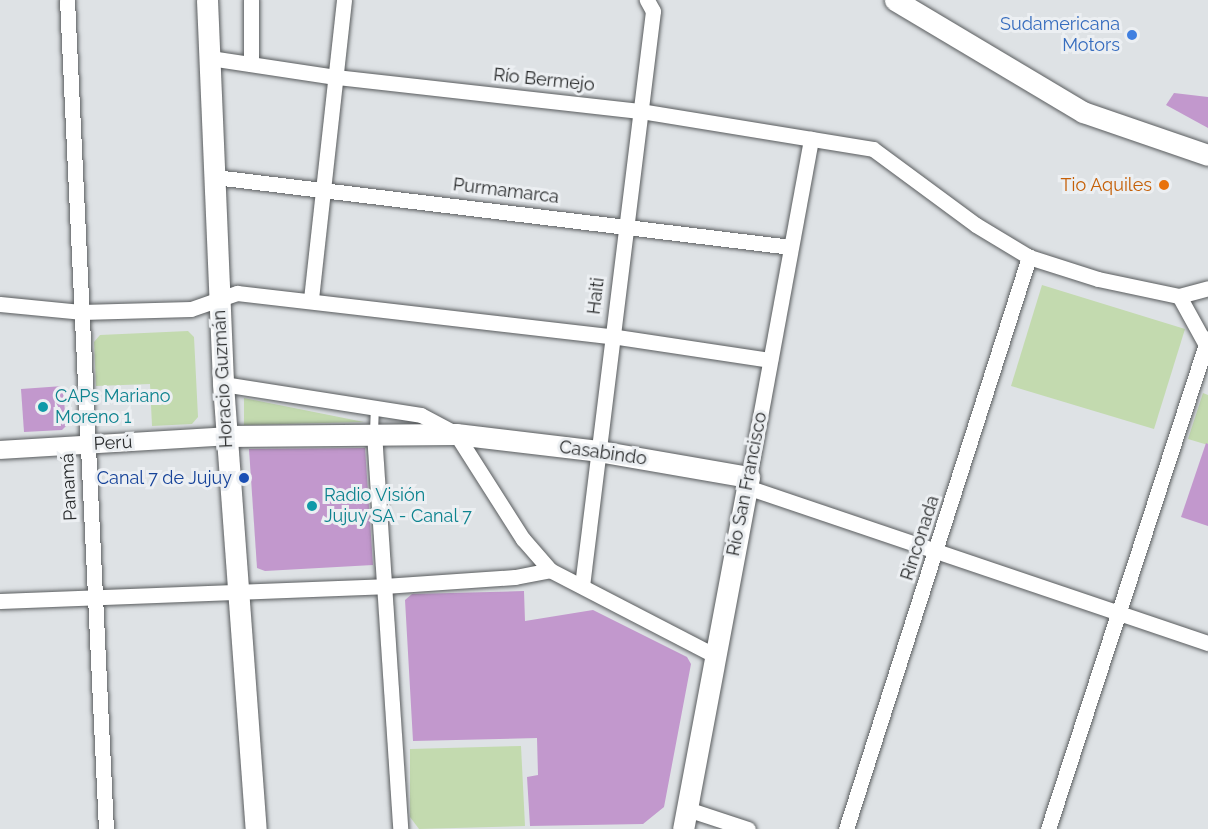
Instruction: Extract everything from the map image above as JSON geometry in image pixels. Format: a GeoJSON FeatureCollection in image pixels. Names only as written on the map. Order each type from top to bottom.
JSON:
{"type":"FeatureCollection","features":[{"type":"Feature","properties":{"kind":"main road","name":"Horacio Guzmán"},"geometry":{"type":"LineString","coordinates":[[207,0],[218,297],[226,436],[240,592],[256,829]]}},
{"type":"Feature","properties":{"kind":"main road"},"geometry":{"type":"LineString","coordinates":[[907,4],[1083,112],[1208,155]]}},
{"type":"Feature","properties":{"kind":"main road","name":"Casabindo"},"geometry":{"type":"LineString","coordinates":[[226,436],[456,434],[598,451],[748,482]]}},
{"type":"Feature","properties":{"kind":"main road","name":"Río San Francisco"},"geometry":{"type":"LineString","coordinates":[[685,819],[748,482]]}},
{"type":"Feature","properties":{"kind":"street","name":"Panamá"},"geometry":{"type":"LineString","coordinates":[[67,0],[86,445],[106,829]]}},
{"type":"Feature","properties":{"kind":"street"},"geometry":{"type":"LineString","coordinates":[[251,0],[251,64]]}},
{"type":"Feature","properties":{"kind":"street"},"geometry":{"type":"LineString","coordinates":[[311,299],[344,0]]}},
{"type":"Feature","properties":{"kind":"street","name":"Haiti"},"geometry":{"type":"LineString","coordinates":[[582,586],[624,225],[641,111],[650,5]]}},
{"type":"Feature","properties":{"kind":"street","name":"Río Bermejo"},"geometry":{"type":"LineString","coordinates":[[210,58],[336,77],[641,111],[873,149],[976,225],[1029,257]]}},
{"type":"Feature","properties":{"kind":"street","name":"Río San Francisco"},"geometry":{"type":"LineString","coordinates":[[748,482],[811,139]]}},
{"type":"Feature","properties":{"kind":"street","name":"Purmamarca"},"geometry":{"type":"LineString","coordinates":[[215,177],[791,247]]}},
{"type":"Feature","properties":{"kind":"street"},"geometry":{"type":"LineString","coordinates":[[1029,257],[1098,279],[1179,296],[1208,288]]}},
{"type":"Feature","properties":{"kind":"street","name":"Rinconada"},"geometry":{"type":"LineString","coordinates":[[846,829],[936,554],[1029,257]]}},
{"type":"Feature","properties":{"kind":"street"},"geometry":{"type":"LineString","coordinates":[[0,304],[81,312],[191,309],[218,297],[237,292],[611,336],[770,360]]}},
{"type":"Feature","properties":{"kind":"street"},"geometry":{"type":"LineString","coordinates":[[1048,829],[1116,612],[1207,342],[1179,296]]}},
{"type":"Feature","properties":{"kind":"street","name":"Casabindo"},"geometry":{"type":"LineString","coordinates":[[223,384],[421,415],[456,434]]}},
{"type":"Feature","properties":{"kind":"street"},"geometry":{"type":"LineString","coordinates":[[374,433],[400,829]]}},
{"type":"Feature","properties":{"kind":"street"},"geometry":{"type":"LineString","coordinates":[[456,434],[523,539],[550,570],[714,655]]}},
{"type":"Feature","properties":{"kind":"street","name":"Perú"},"geometry":{"type":"LineString","coordinates":[[0,450],[226,436]]}},
{"type":"Feature","properties":{"kind":"street"},"geometry":{"type":"LineString","coordinates":[[748,482],[936,554],[1208,643]]}},
{"type":"Feature","properties":{"kind":"street"},"geometry":{"type":"LineString","coordinates":[[0,601],[384,586],[515,577],[550,570]]}},
{"type":"Feature","properties":{"kind":"street"},"geometry":{"type":"LineString","coordinates":[[685,819],[748,829]]}},
{"type":"Feature","properties":{"kind":"lane"},"geometry":{"type":"LineString","coordinates":[[374,433],[375,408]]}},
{"type":"Feature","properties":{"kind":"green space"},"geometry":{"type":"Polygon","coordinates":[[[1042,285],[1185,329],[1154,429],[1011,386],[1042,285]]]}},
{"type":"Feature","properties":{"kind":"green space"},"geometry":{"type":"Polygon","coordinates":[[[188,331],[194,337],[198,417],[192,424],[152,426],[150,384],[96,386],[94,342],[100,335],[188,331]]]}},
{"type":"Feature","properties":{"kind":"green space"},"geometry":{"type":"Polygon","coordinates":[[[1203,393],[1208,395],[1208,445],[1188,439],[1203,393]]]}},
{"type":"Feature","properties":{"kind":"green space"},"geometry":{"type":"Polygon","coordinates":[[[244,398],[364,422],[244,425],[244,398]]]}},
{"type":"Feature","properties":{"kind":"green space"},"geometry":{"type":"Polygon","coordinates":[[[521,746],[525,826],[419,829],[410,817],[410,749],[521,746]]]}},
{"type":"Feature","properties":{"kind":"building"},"geometry":{"type":"Polygon","coordinates":[[[1174,93],[1208,97],[1208,128],[1166,105],[1174,93]]]}},
{"type":"Feature","properties":{"kind":"building","name":"CAPs Mariano Moreno 1"},"geometry":{"type":"Polygon","coordinates":[[[63,386],[66,426],[62,430],[24,432],[21,389],[63,386]]]}},
{"type":"Feature","properties":{"kind":"building"},"geometry":{"type":"Polygon","coordinates":[[[1206,443],[1208,444],[1208,526],[1181,517],[1206,443]]]}},
{"type":"Feature","properties":{"kind":"building","name":"Radio Visión Jujuy SA - Canal 7"},"geometry":{"type":"Polygon","coordinates":[[[365,448],[373,565],[265,571],[257,568],[249,449],[365,448]]]}},
{"type":"Feature","properties":{"kind":"building"},"geometry":{"type":"Polygon","coordinates":[[[524,591],[525,621],[593,610],[687,657],[691,664],[664,807],[643,824],[530,826],[527,777],[538,775],[537,738],[413,741],[405,600],[412,594],[524,591]]]}},
{"type":"Feature","properties":{"kind":"place","name":"Sudamericana Motors"},"geometry":{"type":"Point","coordinates":[1132,35]}},
{"type":"Feature","properties":{"kind":"place","name":"Tio Aquiles"},"geometry":{"type":"Point","coordinates":[1164,185]}},
{"type":"Feature","properties":{"kind":"place","name":"CAPs Mariano Moreno 1"},"geometry":{"type":"Point","coordinates":[43,407]}},
{"type":"Feature","properties":{"kind":"place","name":"Canal 7 de Jujuy"},"geometry":{"type":"Point","coordinates":[244,478]}},
{"type":"Feature","properties":{"kind":"place","name":"Radio Visión Jujuy SA - Canal 7"},"geometry":{"type":"Point","coordinates":[312,506]}}]}
